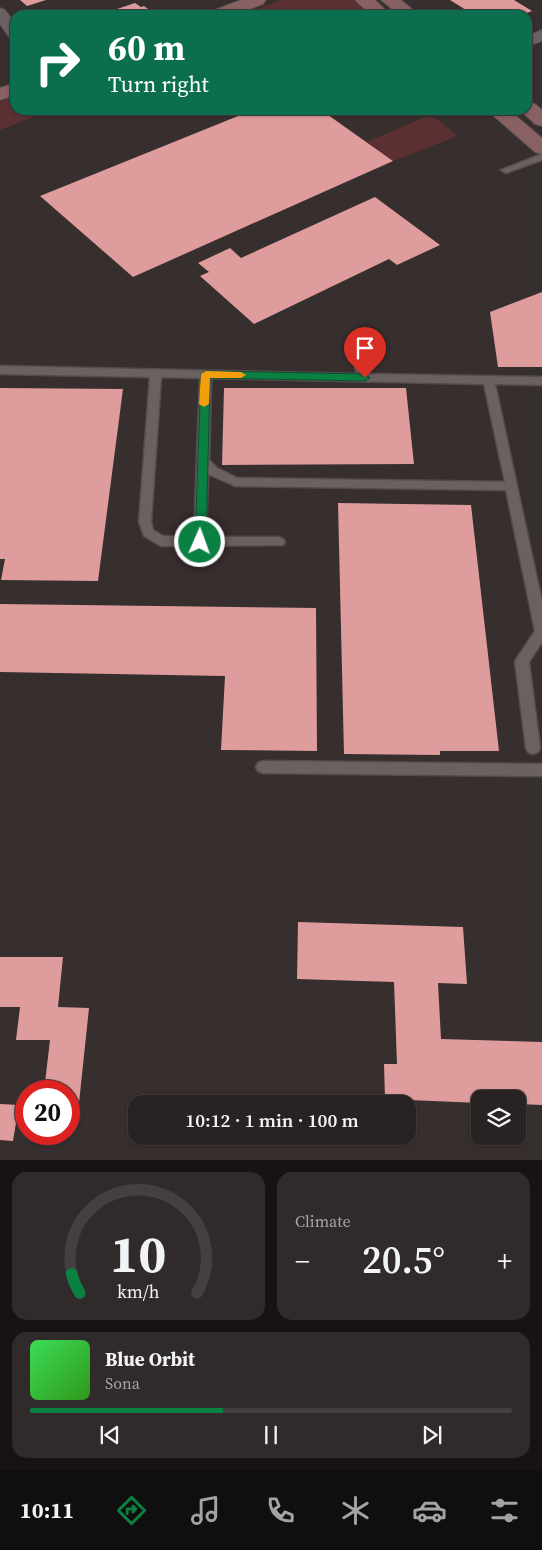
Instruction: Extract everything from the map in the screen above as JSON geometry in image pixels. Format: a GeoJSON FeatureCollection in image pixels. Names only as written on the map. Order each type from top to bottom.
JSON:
{"type":"FeatureCollection","features":[{"type":"Feature","properties":{"kind":"main road"},"geometry":{"type":"LineString","coordinates":[[231,10],[257,0]]}},
{"type":"Feature","properties":{"kind":"main road"},"geometry":{"type":"LineString","coordinates":[[364,0],[376,10]]}},
{"type":"Feature","properties":{"kind":"main road"},"geometry":{"type":"LineString","coordinates":[[390,0],[403,10]]}},
{"type":"Feature","properties":{"kind":"main road"},"geometry":{"type":"LineString","coordinates":[[532,111],[542,120]]}},
{"type":"Feature","properties":{"kind":"main road"},"geometry":{"type":"LineString","coordinates":[[503,115],[542,148]]}},
{"type":"Feature","properties":{"kind":"street"},"geometry":{"type":"LineString","coordinates":[[0,13],[10,27]]}},
{"type":"Feature","properties":{"kind":"lane"},"geometry":{"type":"LineString","coordinates":[[506,170],[542,156]]}},
{"type":"Feature","properties":{"kind":"lane"},"geometry":{"type":"LineString","coordinates":[[362,353],[360,369],[365,378]]}},
{"type":"Feature","properties":{"kind":"lane"},"geometry":{"type":"LineString","coordinates":[[0,370],[542,381]]}},
{"type":"Feature","properties":{"kind":"lane"},"geometry":{"type":"LineString","coordinates":[[156,374],[145,522],[148,533],[161,541],[279,542]]}},
{"type":"Feature","properties":{"kind":"lane"},"geometry":{"type":"LineString","coordinates":[[200,542],[206,374]]}},
{"type":"Feature","properties":{"kind":"lane"},"geometry":{"type":"LineString","coordinates":[[489,380],[542,632],[522,661],[533,748]]}},
{"type":"Feature","properties":{"kind":"lane"},"geometry":{"type":"LineString","coordinates":[[203,462],[213,471],[235,482],[512,486]]}},
{"type":"Feature","properties":{"kind":"lane"},"geometry":{"type":"LineString","coordinates":[[263,767],[542,770]]}},
{"type":"Feature","properties":{"kind":"shaded area"},"geometry":{"type":"Polygon","coordinates":[[[282,0],[353,0],[365,10],[255,10],[282,0]]]}},
{"type":"Feature","properties":{"kind":"shaded area"},"geometry":{"type":"Polygon","coordinates":[[[10,98],[10,115],[39,115],[0,130],[0,102],[10,98]]]}},
{"type":"Feature","properties":{"kind":"shaded area"},"geometry":{"type":"Polygon","coordinates":[[[425,117],[434,117],[458,136],[393,161],[367,142],[425,117]]]}},
{"type":"Feature","properties":{"kind":"building"},"geometry":{"type":"Polygon","coordinates":[[[20,0],[46,0],[27,6],[20,0]]]}},
{"type":"Feature","properties":{"kind":"building"},"geometry":{"type":"Polygon","coordinates":[[[450,0],[514,0],[530,10],[466,10],[450,0]]]}},
{"type":"Feature","properties":{"kind":"building"},"geometry":{"type":"Polygon","coordinates":[[[135,3],[149,10],[114,10],[135,3]]]}},
{"type":"Feature","properties":{"kind":"building"},"geometry":{"type":"Polygon","coordinates":[[[241,115],[328,115],[393,161],[133,277],[40,196],[241,115]]]}},
{"type":"Feature","properties":{"kind":"building"},"geometry":{"type":"Polygon","coordinates":[[[375,197],[440,245],[397,265],[389,259],[254,324],[200,276],[209,272],[198,263],[230,248],[241,258],[375,197]]]}},
{"type":"Feature","properties":{"kind":"building"},"geometry":{"type":"Polygon","coordinates":[[[542,292],[542,367],[498,367],[490,312],[542,292]]]}},
{"type":"Feature","properties":{"kind":"building"},"geometry":{"type":"Polygon","coordinates":[[[0,388],[123,389],[98,581],[1,580],[5,559],[0,559],[0,388]]]}},
{"type":"Feature","properties":{"kind":"building"},"geometry":{"type":"Polygon","coordinates":[[[224,388],[406,388],[414,464],[222,465],[224,388]]]}},
{"type":"Feature","properties":{"kind":"building"},"geometry":{"type":"Polygon","coordinates":[[[338,503],[471,505],[499,751],[440,751],[440,755],[344,754],[338,503]]]}},
{"type":"Feature","properties":{"kind":"building"},"geometry":{"type":"Polygon","coordinates":[[[0,604],[316,608],[317,751],[221,750],[225,676],[0,672],[0,604]]]}},
{"type":"Feature","properties":{"kind":"building"},"geometry":{"type":"Polygon","coordinates":[[[298,922],[463,927],[467,984],[438,983],[441,1039],[542,1042],[542,1105],[526,1104],[526,1090],[471,1090],[471,1103],[416,1100],[416,1095],[385,1095],[384,1064],[397,1064],[394,982],[297,979],[298,922]]]}},
{"type":"Feature","properties":{"kind":"building"},"geometry":{"type":"Polygon","coordinates":[[[0,957],[63,957],[58,1007],[89,1008],[80,1094],[80,1080],[45,1080],[50,1040],[16,1040],[20,1007],[0,1007],[0,957]]]}},
{"type":"Feature","properties":{"kind":"building"},"geometry":{"type":"Polygon","coordinates":[[[0,1104],[15,1105],[13,1141],[0,1140],[0,1104]]]}},
{"type":"Feature","properties":{"kind":"slow traffic"},"geometry":{"type":"LineString","coordinates":[[204,404],[206,374],[241,375]]}},
{"type":"Feature","properties":{"kind":"route"},"geometry":{"type":"LineString","coordinates":[[200,542],[206,374],[365,378]]}}]}
